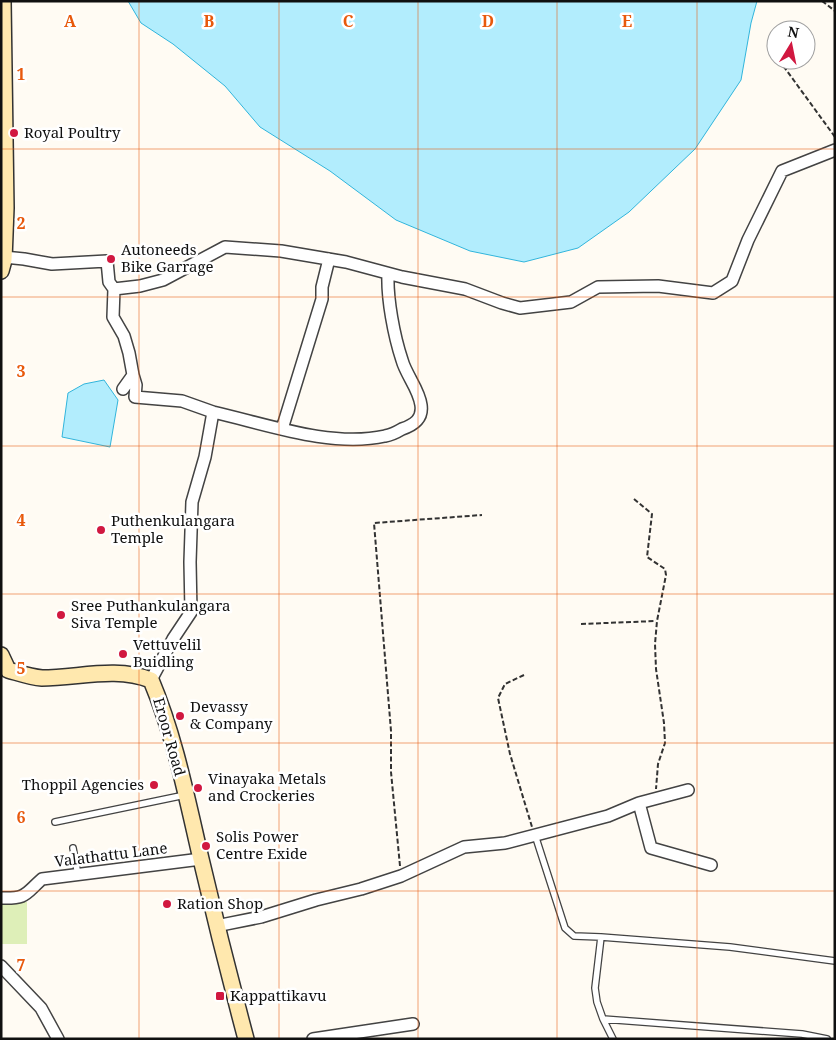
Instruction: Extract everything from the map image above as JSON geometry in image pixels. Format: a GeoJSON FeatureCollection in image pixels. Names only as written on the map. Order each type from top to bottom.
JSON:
{"type":"FeatureCollection","features":[{"type":"Feature","properties":{"kind":"main road"},"geometry":{"type":"LineString","coordinates":[[3,1],[3,264]]}},
{"type":"Feature","properties":{"kind":"main road","name":"Eroor Road"},"geometry":{"type":"LineString","coordinates":[[1,655],[4,671],[41,678],[118,672],[138,675],[151,680],[164,713],[186,795],[216,926],[246,1039]]}},
{"type":"Feature","properties":{"kind":"street"},"geometry":{"type":"LineString","coordinates":[[114,289],[140,286],[163,280],[225,247],[281,251],[329,259],[388,274],[465,289],[502,304],[520,308],[572,302],[598,287],[658,286],[713,294],[732,281],[748,240],[782,171],[835,150]]}},
{"type":"Feature","properties":{"kind":"street"},"geometry":{"type":"LineString","coordinates":[[3,264],[24,259],[52,264],[107,261],[109,282],[114,289],[113,317],[124,336],[129,353],[136,385],[135,397],[182,401],[213,412],[282,429],[310,435],[351,439],[385,436],[413,425],[420,418],[420,402],[402,361],[396,334],[388,290],[388,274]]}},
{"type":"Feature","properties":{"kind":"street"},"geometry":{"type":"LineString","coordinates":[[282,429],[322,299],[322,287],[329,259]]}},
{"type":"Feature","properties":{"kind":"street"},"geometry":{"type":"LineString","coordinates":[[123,389],[133,375]]}},
{"type":"Feature","properties":{"kind":"street"},"geometry":{"type":"LineString","coordinates":[[151,680],[190,612],[192,502],[205,457],[213,412]]}},
{"type":"Feature","properties":{"kind":"street"},"geometry":{"type":"LineString","coordinates":[[216,926],[261,917],[401,876],[464,847],[505,844],[608,816],[654,798],[688,790]]}},
{"type":"Feature","properties":{"kind":"street"},"geometry":{"type":"LineString","coordinates":[[639,803],[652,848],[711,865]]}},
{"type":"Feature","properties":{"kind":"street","name":"Valathattu Lane"},"geometry":{"type":"LineString","coordinates":[[1,898],[25,896],[42,880],[201,859]]}},
{"type":"Feature","properties":{"kind":"street"},"geometry":{"type":"LineString","coordinates":[[1,966],[41,1008],[58,1039]]}},
{"type":"Feature","properties":{"kind":"street"},"geometry":{"type":"LineString","coordinates":[[313,1039],[413,1024]]}},
{"type":"Feature","properties":{"kind":"lane"},"geometry":{"type":"LineString","coordinates":[[55,822],[186,795]]}},
{"type":"Feature","properties":{"kind":"lane"},"geometry":{"type":"LineString","coordinates":[[535,835],[565,928],[574,936],[730,946],[835,961]]}},
{"type":"Feature","properties":{"kind":"lane"},"geometry":{"type":"LineString","coordinates":[[73,848],[78,875]]}},
{"type":"Feature","properties":{"kind":"lane"},"geometry":{"type":"LineString","coordinates":[[601,937],[594,988],[603,1019],[613,1039]]}},
{"type":"Feature","properties":{"kind":"lane"},"geometry":{"type":"LineString","coordinates":[[603,1019],[802,1034],[827,1039]]}},
{"type":"Feature","properties":{"kind":"path"},"geometry":{"type":"LineString","coordinates":[[822,1],[835,11]]}},
{"type":"Feature","properties":{"kind":"path"},"geometry":{"type":"LineString","coordinates":[[786,70],[835,137]]}},
{"type":"Feature","properties":{"kind":"path"},"geometry":{"type":"LineString","coordinates":[[634,499],[652,514],[646,556],[664,569],[666,575],[657,620],[655,644],[656,669],[665,743],[658,764],[654,798]]}},
{"type":"Feature","properties":{"kind":"path"},"geometry":{"type":"LineString","coordinates":[[401,876],[374,523],[482,515]]}},
{"type":"Feature","properties":{"kind":"path"},"geometry":{"type":"LineString","coordinates":[[581,624],[657,620]]}},
{"type":"Feature","properties":{"kind":"path"},"geometry":{"type":"LineString","coordinates":[[524,675],[505,684],[498,698],[510,754],[535,835]]}},
{"type":"Feature","properties":{"kind":"green space"},"geometry":{"type":"Polygon","coordinates":[[[1,902],[27,902],[27,944],[1,944],[1,902]]]}},
{"type":"Feature","properties":{"kind":"water"},"geometry":{"type":"Polygon","coordinates":[[[128,1],[757,1],[751,23],[741,80],[695,149],[629,212],[578,248],[524,262],[470,251],[396,220],[330,171],[260,127],[225,86],[173,44],[141,23],[128,1]]]}},
{"type":"Feature","properties":{"kind":"water"},"geometry":{"type":"Polygon","coordinates":[[[104,380],[118,400],[110,447],[62,437],[68,393],[84,384],[104,380]]]}},
{"type":"Feature","properties":{"kind":"place","name":"Royal Poultry"},"geometry":{"type":"Point","coordinates":[14,133]}},
{"type":"Feature","properties":{"kind":"place","name":"Autoneeds Bike Garrage"},"geometry":{"type":"Point","coordinates":[111,259]}},
{"type":"Feature","properties":{"kind":"place","name":"Puthenkulangara Temple"},"geometry":{"type":"Point","coordinates":[101,530]}},
{"type":"Feature","properties":{"kind":"place","name":"Sree Puthankulangara Siva Temple"},"geometry":{"type":"Point","coordinates":[61,615]}},
{"type":"Feature","properties":{"kind":"place","name":"Vettuvelil Buidling"},"geometry":{"type":"Point","coordinates":[123,654]}},
{"type":"Feature","properties":{"kind":"place","name":"Devassy & Company"},"geometry":{"type":"Point","coordinates":[180,716]}},
{"type":"Feature","properties":{"kind":"place","name":"Thoppil Agencies"},"geometry":{"type":"Point","coordinates":[154,785]}},
{"type":"Feature","properties":{"kind":"place","name":"Vinayaka Metals and Crockeries"},"geometry":{"type":"Point","coordinates":[198,788]}},
{"type":"Feature","properties":{"kind":"place","name":"Solis Power Centre Exide"},"geometry":{"type":"Point","coordinates":[206,846]}},
{"type":"Feature","properties":{"kind":"place","name":"Ration Shop"},"geometry":{"type":"Point","coordinates":[167,904]}},
{"type":"Feature","properties":{"kind":"place","name":"Kappattikavu"},"geometry":{"type":"Point","coordinates":[220,996]}}]}
